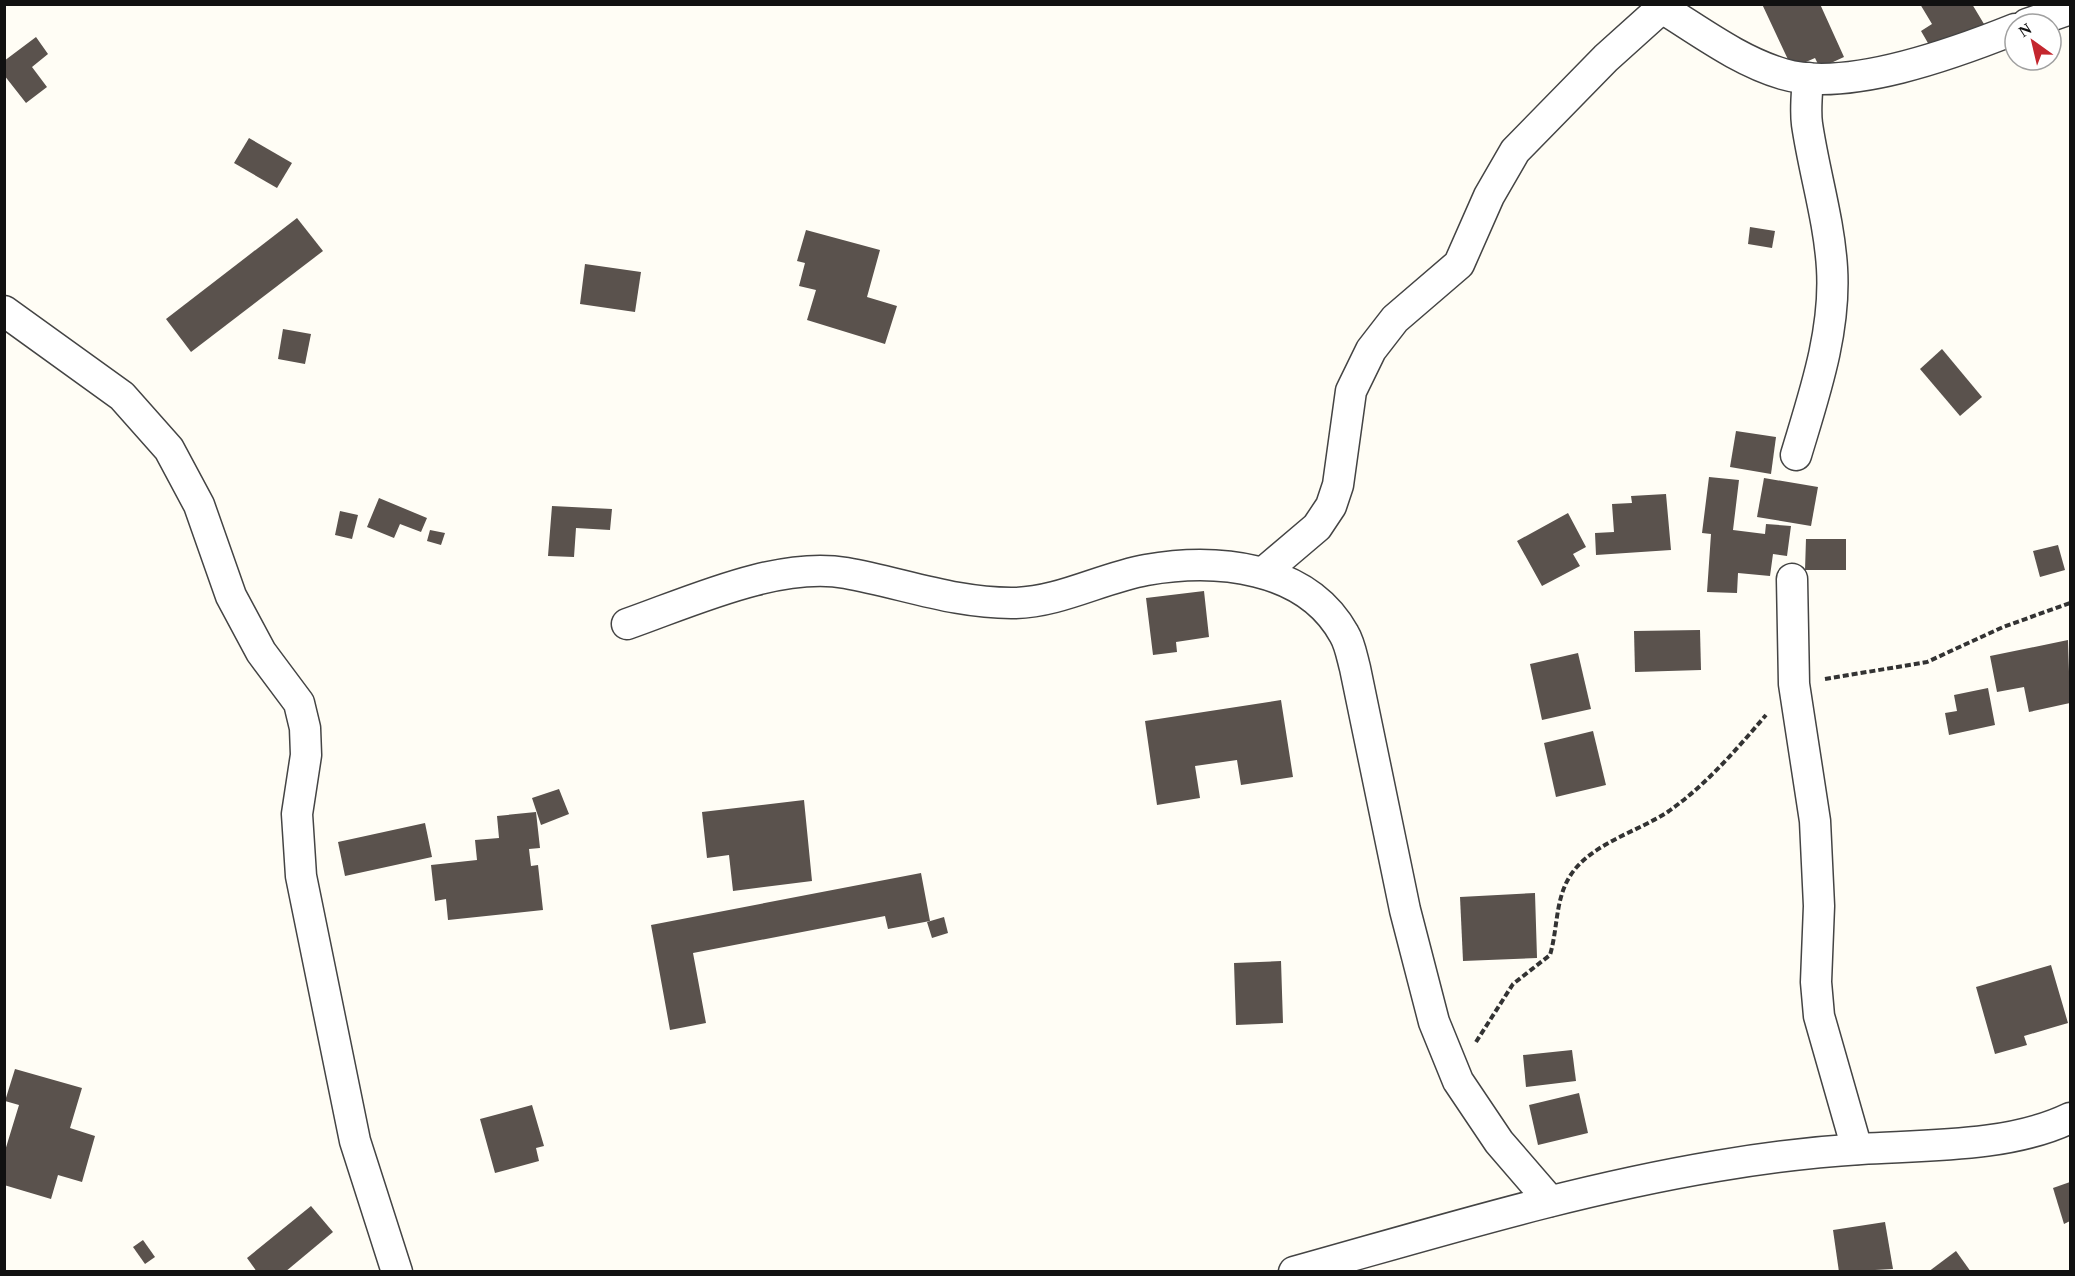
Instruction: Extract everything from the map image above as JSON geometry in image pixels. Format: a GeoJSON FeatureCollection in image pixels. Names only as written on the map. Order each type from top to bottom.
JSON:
{"type":"FeatureCollection","features":[{"type":"Feature","properties":{"kind":"street"},"geometry":{"type":"LineString","coordinates":[[1264,572],[1317,527],[1331,506],[1338,485],[1351,391],[1371,350],[1395,318],[1459,264],[1490,196],[1515,151],[1606,58],[1664,6],[1740,57],[1784,74],[1808,78],[1836,78],[1892,70],[1959,51],[2003,34]]}},
{"type":"Feature","properties":{"kind":"street"},"geometry":{"type":"LineString","coordinates":[[1796,455],[1821,371],[1831,309],[1832,269],[1828,230],[1807,121],[1808,78]]}},
{"type":"Feature","properties":{"kind":"street"},"geometry":{"type":"LineString","coordinates":[[4,312],[122,396],[169,449],[199,505],[231,596],[261,652],[298,703],[306,728],[306,755],[297,814],[303,886],[355,1141],[397,1272]]}},
{"type":"Feature","properties":{"kind":"street"},"geometry":{"type":"LineString","coordinates":[[627,624],[763,579],[809,571],[844,573],[978,602],[1017,603],[1044,600],[1145,570],[1212,564],[1264,572],[1301,590],[1327,610],[1345,635],[1356,668],[1405,910],[1434,1022],[1458,1081],[1499,1142],[1550,1201]]}},
{"type":"Feature","properties":{"kind":"street"},"geometry":{"type":"LineString","coordinates":[[1792,579],[1794,684],[1815,821],[1819,906],[1816,982],[1819,1016],[1857,1149]]}},
{"type":"Feature","properties":{"kind":"street"},"geometry":{"type":"LineString","coordinates":[[1294,1272],[1550,1201],[1717,1166],[1857,1149],[1966,1143],[2063,1125]]}},
{"type":"Feature","properties":{"kind":"path"},"geometry":{"type":"LineString","coordinates":[[1458,1081],[1474,1046],[1502,998],[1522,975],[1550,955],[1557,908],[1571,874],[1603,847],[1668,812],[1706,783],[1794,684],[1927,662],[2003,627],[2070,603]]}},
{"type":"Feature","properties":{"kind":"building"},"geometry":{"type":"Polygon","coordinates":[[[1762,4],[1820,4],[1844,57],[1820,68],[1815,58],[1792,68],[1762,4]]]}},
{"type":"Feature","properties":{"kind":"building"},"geometry":{"type":"Polygon","coordinates":[[[1920,4],[1972,4],[1984,24],[1945,48],[1932,50],[1921,31],[1932,24],[1920,4]]]}},
{"type":"Feature","properties":{"kind":"building"},"geometry":{"type":"Polygon","coordinates":[[[36,37],[48,54],[32,67],[47,87],[26,103],[4,75],[4,61],[36,37]]]}},
{"type":"Feature","properties":{"kind":"building"},"geometry":{"type":"Polygon","coordinates":[[[249,138],[292,163],[277,188],[234,163],[249,138]]]}},
{"type":"Feature","properties":{"kind":"building"},"geometry":{"type":"Polygon","coordinates":[[[297,218],[323,251],[191,352],[166,319],[297,218]]]}},
{"type":"Feature","properties":{"kind":"building"},"geometry":{"type":"Polygon","coordinates":[[[1750,227],[1775,231],[1772,248],[1748,244],[1750,227]]]}},
{"type":"Feature","properties":{"kind":"building"},"geometry":{"type":"Polygon","coordinates":[[[806,230],[880,250],[867,297],[897,306],[885,344],[807,320],[816,290],[799,286],[805,263],[797,261],[806,230]]]}},
{"type":"Feature","properties":{"kind":"building"},"geometry":{"type":"Polygon","coordinates":[[[585,264],[641,272],[635,312],[580,304],[585,264]]]}},
{"type":"Feature","properties":{"kind":"building"},"geometry":{"type":"Polygon","coordinates":[[[283,329],[311,334],[305,364],[278,359],[283,329]]]}},
{"type":"Feature","properties":{"kind":"building"},"geometry":{"type":"Polygon","coordinates":[[[1942,349],[1982,397],[1960,416],[1920,369],[1942,349]]]}},
{"type":"Feature","properties":{"kind":"building"},"geometry":{"type":"Polygon","coordinates":[[[1736,431],[1776,437],[1771,474],[1730,467],[1736,431]]]}},
{"type":"Feature","properties":{"kind":"building"},"geometry":{"type":"Polygon","coordinates":[[[1709,477],[1739,480],[1733,530],[1765,534],[1766,524],[1791,526],[1787,556],[1773,554],[1770,576],[1738,573],[1737,593],[1707,592],[1711,534],[1702,533],[1709,477]]]}},
{"type":"Feature","properties":{"kind":"building"},"geometry":{"type":"Polygon","coordinates":[[[1764,478],[1818,487],[1811,526],[1757,517],[1764,478]]]}},
{"type":"Feature","properties":{"kind":"building"},"geometry":{"type":"Polygon","coordinates":[[[1666,494],[1671,550],[1596,555],[1595,533],[1614,532],[1612,504],[1632,503],[1631,496],[1666,494]]]}},
{"type":"Feature","properties":{"kind":"building"},"geometry":{"type":"Polygon","coordinates":[[[379,498],[427,518],[421,532],[400,524],[394,538],[367,527],[379,498]]]}},
{"type":"Feature","properties":{"kind":"building"},"geometry":{"type":"Polygon","coordinates":[[[552,506],[612,509],[610,530],[576,528],[574,557],[548,556],[552,506]]]}},
{"type":"Feature","properties":{"kind":"building"},"geometry":{"type":"Polygon","coordinates":[[[340,511],[358,515],[352,539],[335,535],[340,511]]]}},
{"type":"Feature","properties":{"kind":"building"},"geometry":{"type":"Polygon","coordinates":[[[1568,513],[1586,547],[1573,554],[1580,566],[1542,586],[1517,541],[1568,513]]]}},
{"type":"Feature","properties":{"kind":"building"},"geometry":{"type":"Polygon","coordinates":[[[430,530],[445,533],[441,545],[427,541],[430,530]]]}},
{"type":"Feature","properties":{"kind":"building"},"geometry":{"type":"Polygon","coordinates":[[[1806,539],[1846,539],[1846,570],[1805,570],[1806,539]]]}},
{"type":"Feature","properties":{"kind":"building"},"geometry":{"type":"Polygon","coordinates":[[[2058,545],[2065,570],[2040,577],[2033,551],[2058,545]]]}},
{"type":"Feature","properties":{"kind":"building"},"geometry":{"type":"Polygon","coordinates":[[[1204,591],[1209,637],[1176,642],[1177,652],[1153,655],[1146,598],[1204,591]]]}},
{"type":"Feature","properties":{"kind":"building"},"geometry":{"type":"Polygon","coordinates":[[[1700,630],[1701,670],[1635,672],[1634,631],[1700,630]]]}},
{"type":"Feature","properties":{"kind":"building"},"geometry":{"type":"Polygon","coordinates":[[[2068,640],[2070,703],[2029,712],[2024,687],[1997,692],[1990,656],[2068,640]]]}},
{"type":"Feature","properties":{"kind":"building"},"geometry":{"type":"Polygon","coordinates":[[[1578,653],[1591,709],[1542,720],[1530,664],[1578,653]]]}},
{"type":"Feature","properties":{"kind":"building"},"geometry":{"type":"Polygon","coordinates":[[[1988,688],[1995,725],[1949,735],[1945,713],[1957,711],[1954,695],[1988,688]]]}},
{"type":"Feature","properties":{"kind":"building"},"geometry":{"type":"Polygon","coordinates":[[[1281,700],[1293,777],[1241,785],[1237,760],[1195,766],[1200,798],[1157,805],[1145,721],[1281,700]]]}},
{"type":"Feature","properties":{"kind":"building"},"geometry":{"type":"Polygon","coordinates":[[[1593,731],[1606,785],[1556,797],[1544,743],[1593,731]]]}},
{"type":"Feature","properties":{"kind":"building"},"geometry":{"type":"Polygon","coordinates":[[[559,789],[569,814],[541,825],[532,798],[559,789]]]}},
{"type":"Feature","properties":{"kind":"building"},"geometry":{"type":"Polygon","coordinates":[[[804,800],[812,881],[733,891],[729,855],[707,858],[702,812],[804,800]]]}},
{"type":"Feature","properties":{"kind":"building"},"geometry":{"type":"Polygon","coordinates":[[[536,812],[540,848],[529,849],[531,866],[538,865],[543,910],[448,920],[446,899],[435,901],[431,865],[477,860],[475,840],[499,838],[497,816],[536,812]]]}},
{"type":"Feature","properties":{"kind":"building"},"geometry":{"type":"Polygon","coordinates":[[[425,823],[432,857],[345,876],[338,842],[425,823]]]}},
{"type":"Feature","properties":{"kind":"building"},"geometry":{"type":"Polygon","coordinates":[[[921,873],[930,921],[888,929],[885,916],[693,953],[706,1023],[670,1030],[651,925],[921,873]]]}},
{"type":"Feature","properties":{"kind":"building"},"geometry":{"type":"Polygon","coordinates":[[[1535,893],[1537,958],[1463,961],[1460,897],[1535,893]]]}},
{"type":"Feature","properties":{"kind":"building"},"geometry":{"type":"Polygon","coordinates":[[[944,917],[948,933],[932,938],[927,922],[944,917]]]}},
{"type":"Feature","properties":{"kind":"building"},"geometry":{"type":"Polygon","coordinates":[[[1281,961],[1283,1023],[1236,1025],[1234,963],[1281,961]]]}},
{"type":"Feature","properties":{"kind":"building"},"geometry":{"type":"Polygon","coordinates":[[[2051,965],[2068,1023],[2024,1036],[2027,1045],[1995,1054],[1976,987],[2051,965]]]}},
{"type":"Feature","properties":{"kind":"building"},"geometry":{"type":"Polygon","coordinates":[[[1572,1050],[1576,1081],[1526,1087],[1523,1055],[1572,1050]]]}},
{"type":"Feature","properties":{"kind":"building"},"geometry":{"type":"Polygon","coordinates":[[[15,1069],[82,1088],[70,1128],[95,1136],[82,1182],[58,1175],[51,1199],[4,1185],[4,1154],[19,1105],[5,1101],[15,1069]]]}},
{"type":"Feature","properties":{"kind":"building"},"geometry":{"type":"Polygon","coordinates":[[[1579,1093],[1588,1133],[1538,1145],[1529,1105],[1579,1093]]]}},
{"type":"Feature","properties":{"kind":"building"},"geometry":{"type":"Polygon","coordinates":[[[532,1105],[544,1146],[536,1148],[539,1161],[495,1173],[480,1119],[532,1105]]]}},
{"type":"Feature","properties":{"kind":"building"},"geometry":{"type":"Polygon","coordinates":[[[2070,1182],[2070,1221],[2064,1224],[2053,1188],[2070,1182]]]}},
{"type":"Feature","properties":{"kind":"building"},"geometry":{"type":"Polygon","coordinates":[[[311,1206],[333,1232],[285,1272],[257,1272],[247,1258],[311,1206]]]}},
{"type":"Feature","properties":{"kind":"building"},"geometry":{"type":"Polygon","coordinates":[[[1885,1222],[1893,1269],[1839,1272],[1833,1230],[1885,1222]]]}},
{"type":"Feature","properties":{"kind":"building"},"geometry":{"type":"Polygon","coordinates":[[[143,1240],[155,1257],[145,1264],[133,1247],[143,1240]]]}},
{"type":"Feature","properties":{"kind":"building"},"geometry":{"type":"Polygon","coordinates":[[[1956,1251],[1971,1272],[1928,1272],[1956,1251]]]}}]}
